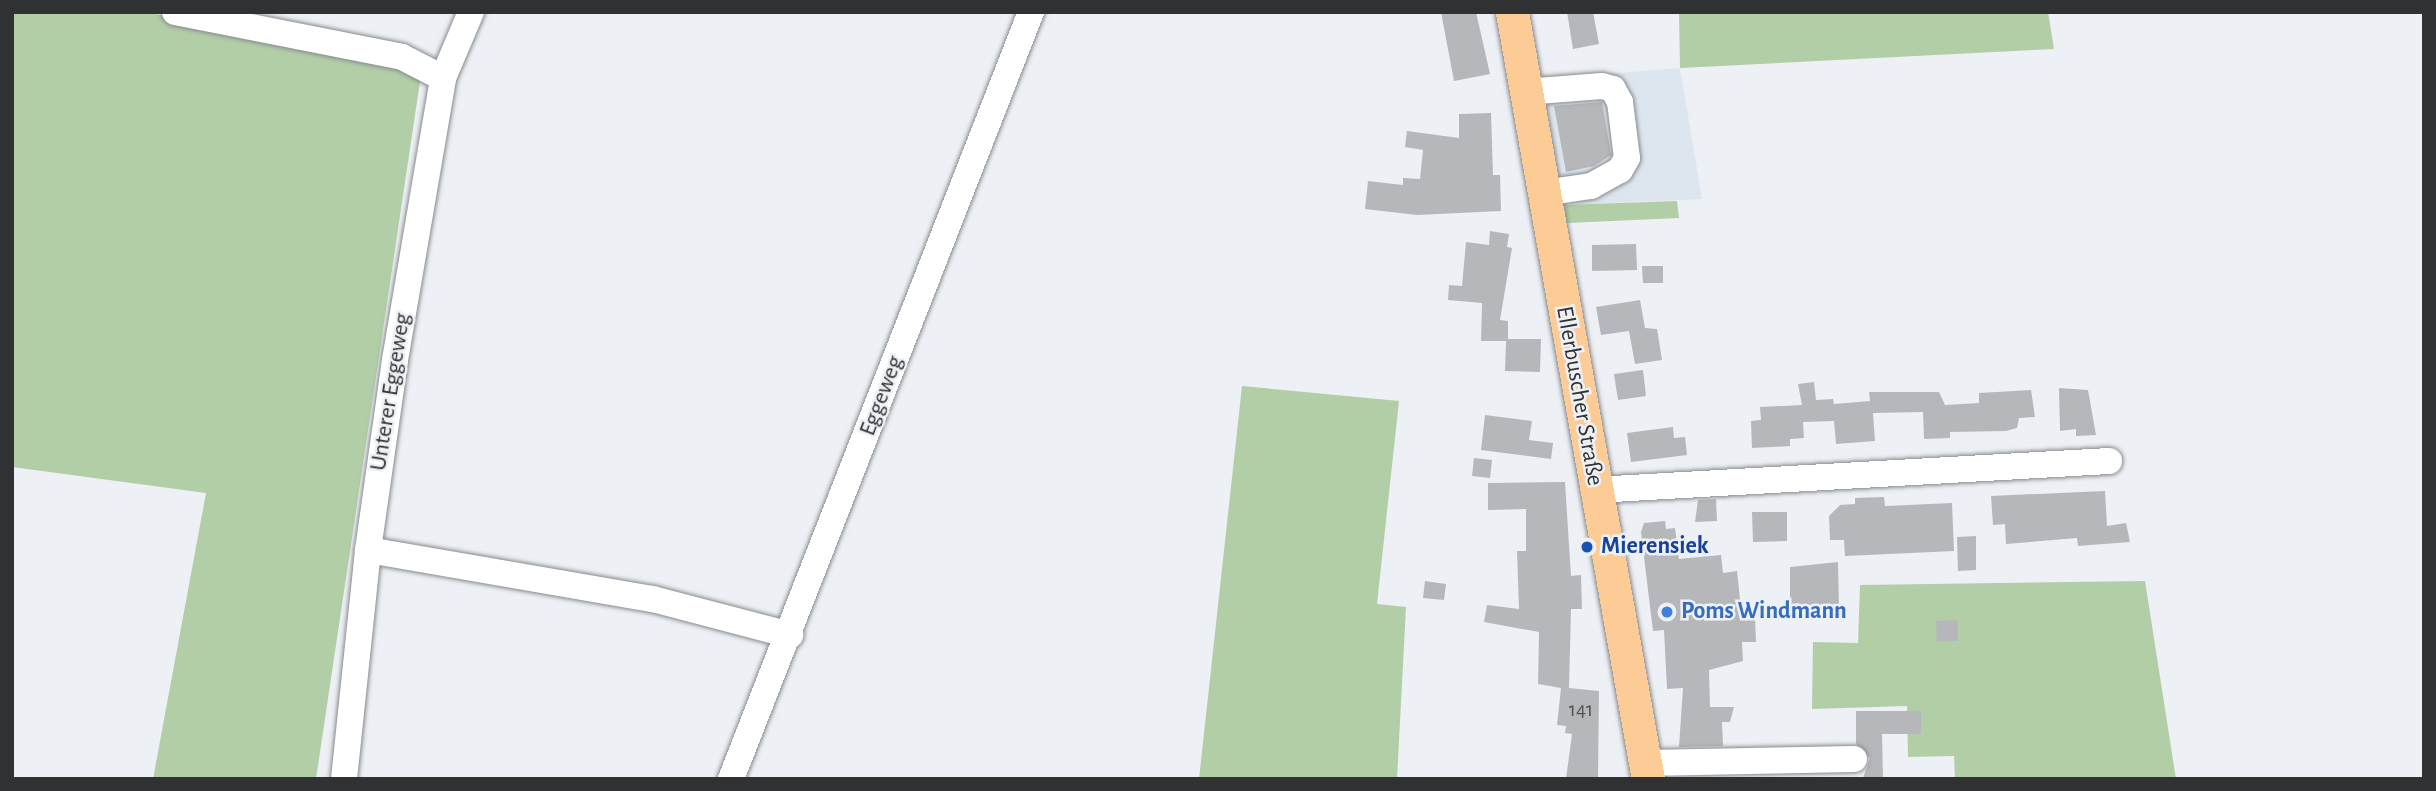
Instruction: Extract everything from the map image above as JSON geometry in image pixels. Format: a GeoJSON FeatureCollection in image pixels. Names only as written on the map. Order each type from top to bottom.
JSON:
{"type":"FeatureCollection","features":[{"type":"Feature","properties":{"kind":"main road","name":"Ellerbuscher Straße"},"geometry":{"type":"LineString","coordinates":[[1512,12],[1646,771]]}},
{"type":"Feature","properties":{"kind":"street"},"geometry":{"type":"LineString","coordinates":[[175,12],[402,57],[443,78]]}},
{"type":"Feature","properties":{"kind":"street","name":"Unterer Eggeweg"},"geometry":{"type":"LineString","coordinates":[[344,779],[368,550],[443,78],[471,12]]}},
{"type":"Feature","properties":{"kind":"street","name":"Eggeweg"},"geometry":{"type":"LineString","coordinates":[[731,779],[790,635],[1031,12]]}},
{"type":"Feature","properties":{"kind":"street"},"geometry":{"type":"LineString","coordinates":[[1525,92],[1602,86],[1613,89],[1620,102],[1627,158],[1620,170],[1591,186],[1544,193]]}},
{"type":"Feature","properties":{"kind":"street"},"geometry":{"type":"LineString","coordinates":[[1595,490],[2109,461]]}},
{"type":"Feature","properties":{"kind":"street"},"geometry":{"type":"LineString","coordinates":[[368,550],[653,599],[790,635]]}},
{"type":"Feature","properties":{"kind":"street"},"geometry":{"type":"LineString","coordinates":[[1646,771],[1854,759]]}},
{"type":"Feature","properties":{"kind":"shaded area"},"geometry":{"type":"Polygon","coordinates":[[[1680,68],[1702,199],[1563,205],[1542,79],[1680,68]]]}},
{"type":"Feature","properties":{"kind":"green space"},"geometry":{"type":"Polygon","coordinates":[[[12,12],[145,12],[393,60],[421,75],[316,779],[153,779],[206,493],[12,467],[12,12]]]}},
{"type":"Feature","properties":{"kind":"green space"},"geometry":{"type":"Polygon","coordinates":[[[1679,12],[2048,12],[2054,49],[1680,68],[1679,12]]]}},
{"type":"Feature","properties":{"kind":"green space"},"geometry":{"type":"Polygon","coordinates":[[[1677,201],[1679,218],[1567,223],[1563,205],[1677,201]]]}},
{"type":"Feature","properties":{"kind":"green space"},"geometry":{"type":"Polygon","coordinates":[[[1242,386],[1399,401],[1377,604],[1406,607],[1397,779],[1199,779],[1242,386]]]}},
{"type":"Feature","properties":{"kind":"green space"},"geometry":{"type":"Polygon","coordinates":[[[2145,581],[2176,779],[1955,779],[1954,756],[1908,757],[1907,706],[1812,709],[1813,642],[1858,643],[1860,585],[2145,581]]]}},
{"type":"Feature","properties":{"kind":"building"},"geometry":{"type":"Polygon","coordinates":[[[1441,12],[1476,12],[1490,74],[1454,81],[1441,12]]]}},
{"type":"Feature","properties":{"kind":"building"},"geometry":{"type":"Polygon","coordinates":[[[1567,12],[1593,12],[1599,44],[1573,49],[1567,12]]]}},
{"type":"Feature","properties":{"kind":"building"},"geometry":{"type":"Polygon","coordinates":[[[1602,102],[1611,155],[1594,166],[1566,172],[1554,106],[1602,102]]]}},
{"type":"Feature","properties":{"kind":"building"},"geometry":{"type":"Polygon","coordinates":[[[1491,113],[1493,175],[1500,175],[1501,211],[1417,215],[1365,209],[1368,181],[1403,185],[1403,178],[1420,179],[1423,150],[1405,147],[1407,131],[1459,138],[1459,114],[1491,113]]]}},
{"type":"Feature","properties":{"kind":"building"},"geometry":{"type":"Polygon","coordinates":[[[1490,231],[1509,234],[1507,247],[1512,248],[1500,320],[1508,321],[1508,339],[1541,339],[1540,372],[1505,371],[1506,341],[1481,341],[1482,303],[1448,300],[1449,285],[1462,286],[1466,242],[1489,245],[1490,231]]]}},
{"type":"Feature","properties":{"kind":"building"},"geometry":{"type":"Polygon","coordinates":[[[1636,244],[1637,270],[1592,271],[1592,245],[1636,244]]]}},
{"type":"Feature","properties":{"kind":"building"},"geometry":{"type":"Polygon","coordinates":[[[1642,266],[1663,266],[1663,283],[1643,283],[1642,266]]]}},
{"type":"Feature","properties":{"kind":"building"},"geometry":{"type":"Polygon","coordinates":[[[1640,300],[1645,328],[1657,329],[1662,360],[1635,364],[1629,331],[1601,335],[1596,307],[1640,300]]]}},
{"type":"Feature","properties":{"kind":"building"},"geometry":{"type":"Polygon","coordinates":[[[1643,370],[1646,396],[1618,400],[1614,374],[1643,370]]]}},
{"type":"Feature","properties":{"kind":"building"},"geometry":{"type":"Polygon","coordinates":[[[1814,382],[1816,400],[1833,399],[1834,404],[1870,401],[1869,392],[1939,392],[1945,405],[1979,403],[1979,393],[2031,390],[2035,417],[2019,418],[2017,428],[2006,431],[1950,432],[1950,438],[1924,439],[1923,412],[1873,413],[1875,441],[1836,444],[1834,421],[1803,422],[1804,438],[1790,439],[1790,446],[1752,448],[1751,421],[1761,420],[1760,407],[1802,405],[1798,384],[1814,382]]]}},
{"type":"Feature","properties":{"kind":"building"},"geometry":{"type":"Polygon","coordinates":[[[2059,388],[2088,390],[2096,435],[2076,436],[2076,429],[2060,431],[2059,388]]]}},
{"type":"Feature","properties":{"kind":"building"},"geometry":{"type":"Polygon","coordinates":[[[1485,415],[1532,421],[1529,440],[1553,443],[1551,459],[1481,450],[1485,415]]]}},
{"type":"Feature","properties":{"kind":"building"},"geometry":{"type":"Polygon","coordinates":[[[1673,427],[1674,438],[1685,437],[1687,455],[1631,462],[1627,433],[1673,427]]]}},
{"type":"Feature","properties":{"kind":"building"},"geometry":{"type":"Polygon","coordinates":[[[1474,458],[1492,460],[1490,478],[1472,476],[1474,458]]]}},
{"type":"Feature","properties":{"kind":"building"},"geometry":{"type":"Polygon","coordinates":[[[1565,482],[1571,576],[1581,575],[1582,609],[1571,609],[1569,688],[1599,691],[1598,779],[1566,779],[1572,734],[1565,733],[1566,726],[1557,725],[1561,688],[1538,684],[1539,632],[1484,622],[1487,605],[1519,609],[1517,551],[1526,551],[1526,509],[1488,510],[1488,483],[1565,482]]]}},
{"type":"Feature","properties":{"kind":"building"},"geometry":{"type":"Polygon","coordinates":[[[2105,491],[2107,526],[2126,523],[2130,542],[2078,546],[2077,538],[2006,544],[2005,524],[1993,525],[1991,496],[2105,491]]]}},
{"type":"Feature","properties":{"kind":"building"},"geometry":{"type":"Polygon","coordinates":[[[1884,497],[1885,506],[1952,503],[1954,551],[1845,556],[1844,540],[1830,540],[1829,516],[1840,505],[1855,504],[1855,498],[1884,497]]]}},
{"type":"Feature","properties":{"kind":"building"},"geometry":{"type":"Polygon","coordinates":[[[1716,499],[1717,521],[1695,522],[1698,500],[1716,499]]]}},
{"type":"Feature","properties":{"kind":"building"},"geometry":{"type":"Polygon","coordinates":[[[1752,512],[1787,512],[1787,541],[1753,542],[1752,512]]]}},
{"type":"Feature","properties":{"kind":"building"},"geometry":{"type":"Polygon","coordinates":[[[1665,521],[1666,529],[1675,528],[1679,559],[1721,555],[1723,573],[1737,571],[1742,618],[1755,618],[1756,642],[1742,642],[1743,661],[1709,670],[1710,707],[1734,707],[1730,722],[1722,722],[1723,746],[1679,747],[1683,688],[1667,689],[1664,630],[1653,631],[1641,532],[1644,523],[1665,521]]]}},
{"type":"Feature","properties":{"kind":"building"},"geometry":{"type":"Polygon","coordinates":[[[1976,536],[1976,570],[1958,571],[1957,537],[1976,536]]]}},
{"type":"Feature","properties":{"kind":"building"},"geometry":{"type":"Polygon","coordinates":[[[1838,562],[1839,608],[1790,609],[1790,567],[1838,562]]]}},
{"type":"Feature","properties":{"kind":"building"},"geometry":{"type":"Polygon","coordinates":[[[1425,581],[1446,584],[1444,600],[1423,598],[1425,581]]]}},
{"type":"Feature","properties":{"kind":"building"},"geometry":{"type":"Polygon","coordinates":[[[1958,620],[1958,641],[1937,641],[1936,621],[1958,620]]]}},
{"type":"Feature","properties":{"kind":"building"},"geometry":{"type":"Polygon","coordinates":[[[1856,711],[1921,711],[1921,734],[1882,734],[1883,778],[1863,778],[1870,758],[1856,744],[1856,711]]]}},
{"type":"Feature","properties":{"kind":"place","name":"Mierensiek"},"geometry":{"type":"Point","coordinates":[1587,547]}},
{"type":"Feature","properties":{"kind":"place","name":"Poms Windmann"},"geometry":{"type":"Point","coordinates":[1667,612]}}]}
